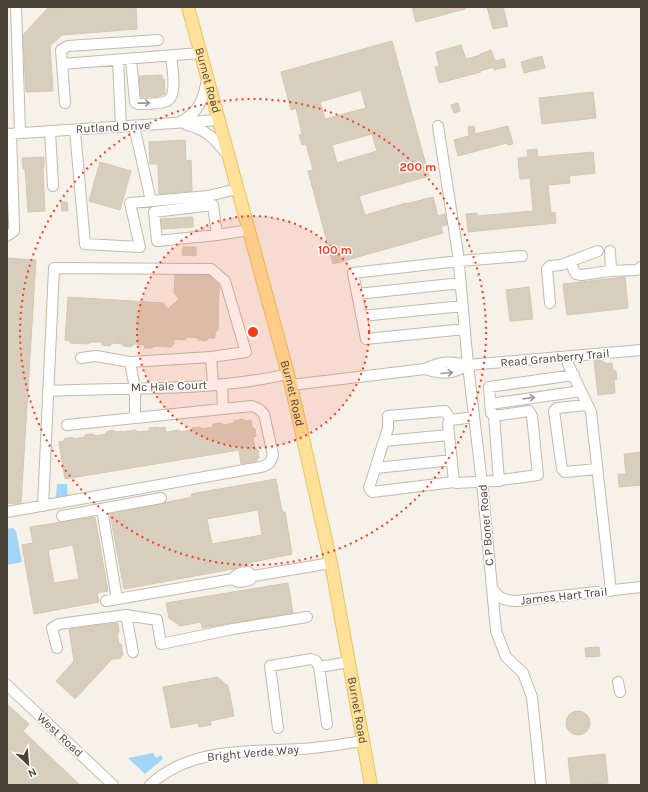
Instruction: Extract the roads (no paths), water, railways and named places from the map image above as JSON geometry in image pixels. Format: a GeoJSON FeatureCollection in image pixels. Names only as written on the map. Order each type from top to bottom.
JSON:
{"type":"FeatureCollection","features":[{"type":"Feature","properties":{"kind":"main road","name":"Burnet Road"},"geometry":{"type":"LineString","coordinates":[[188,7],[289,379],[331,563],[371,785]]}},
{"type":"Feature","properties":{"kind":"street"},"geometry":{"type":"LineString","coordinates":[[7,236],[14,231],[9,159],[13,134],[16,7]]}},
{"type":"Feature","properties":{"kind":"street"},"geometry":{"type":"LineString","coordinates":[[65,102],[61,50],[68,46],[158,40]]}},
{"type":"Feature","properties":{"kind":"street"},"geometry":{"type":"LineString","coordinates":[[62,64],[200,54]]}},
{"type":"Feature","properties":{"kind":"street"},"geometry":{"type":"LineString","coordinates":[[132,59],[135,102],[138,104],[167,102],[172,97],[174,89],[171,56]]}},
{"type":"Feature","properties":{"kind":"street"},"geometry":{"type":"LineString","coordinates":[[118,60],[121,127]]}},
{"type":"Feature","properties":{"kind":"street"},"geometry":{"type":"LineString","coordinates":[[178,123],[190,116],[200,106],[207,79]]}},
{"type":"Feature","properties":{"kind":"street","name":"Rutland Drive"},"geometry":{"type":"LineString","coordinates":[[13,134],[219,120]]}},
{"type":"Feature","properties":{"kind":"street"},"geometry":{"type":"LineString","coordinates":[[178,123],[204,130],[228,155]]}},
{"type":"Feature","properties":{"kind":"street"},"geometry":{"type":"LineString","coordinates":[[134,126],[151,201]]}},
{"type":"Feature","properties":{"kind":"street","name":"C P Boner Road"},"geometry":{"type":"LineString","coordinates":[[438,126],[461,283],[468,365],[482,482],[496,631],[506,657],[523,673],[532,697],[541,785]]}},
{"type":"Feature","properties":{"kind":"street"},"geometry":{"type":"LineString","coordinates":[[75,130],[85,244],[140,247],[130,203],[208,196],[237,188]]}},
{"type":"Feature","properties":{"kind":"street"},"geometry":{"type":"LineString","coordinates":[[50,131],[53,186]]}},
{"type":"Feature","properties":{"kind":"street"},"geometry":{"type":"LineString","coordinates":[[217,235],[214,205],[154,212],[157,241],[217,235],[249,230]]}},
{"type":"Feature","properties":{"kind":"street"},"geometry":{"type":"LineString","coordinates":[[550,303],[547,269],[550,266],[561,265],[598,251]]}},
{"type":"Feature","properties":{"kind":"street"},"geometry":{"type":"LineString","coordinates":[[610,251],[611,271]]}},
{"type":"Feature","properties":{"kind":"street"},"geometry":{"type":"LineString","coordinates":[[465,329],[366,339],[353,273],[458,257],[522,256]]}},
{"type":"Feature","properties":{"kind":"street"},"geometry":{"type":"LineString","coordinates":[[571,261],[576,274],[582,275],[611,271],[637,270],[641,267]]}},
{"type":"Feature","properties":{"kind":"street"},"geometry":{"type":"LineString","coordinates":[[43,506],[54,268],[211,269],[225,281],[246,352],[211,357],[130,362],[96,356],[81,358]]}},
{"type":"Feature","properties":{"kind":"street"},"geometry":{"type":"LineString","coordinates":[[357,294],[461,283]]}},
{"type":"Feature","properties":{"kind":"street"},"geometry":{"type":"LineString","coordinates":[[361,316],[463,306]]}},
{"type":"Feature","properties":{"kind":"street","name":"Read Granberry Trail"},"geometry":{"type":"LineString","coordinates":[[289,379],[426,370],[436,363],[454,361],[468,365],[641,350]]}},
{"type":"Feature","properties":{"kind":"street"},"geometry":{"type":"LineString","coordinates":[[211,357],[223,409]]}},
{"type":"Feature","properties":{"kind":"street"},"geometry":{"type":"LineString","coordinates":[[567,357],[591,412],[610,591]]}},
{"type":"Feature","properties":{"kind":"street"},"geometry":{"type":"LineString","coordinates":[[130,362],[134,388],[135,418]]}},
{"type":"Feature","properties":{"kind":"street"},"geometry":{"type":"LineString","coordinates":[[499,481],[494,416],[491,413],[489,387],[574,375]]}},
{"type":"Feature","properties":{"kind":"street","name":"Mc Hale Court"},"geometry":{"type":"LineString","coordinates":[[48,391],[91,388],[186,387],[266,379],[289,379]]}},
{"type":"Feature","properties":{"kind":"street"},"geometry":{"type":"LineString","coordinates":[[490,404],[581,391]]}},
{"type":"Feature","properties":{"kind":"street"},"geometry":{"type":"LineString","coordinates":[[588,405],[557,408],[554,411],[562,470],[565,472],[597,469]]}},
{"type":"Feature","properties":{"kind":"street"},"geometry":{"type":"LineString","coordinates":[[7,512],[261,468],[268,465],[274,455],[264,414],[259,409],[252,406],[67,425]]}},
{"type":"Feature","properties":{"kind":"street"},"geometry":{"type":"LineString","coordinates":[[451,420],[445,411],[388,416],[388,428],[369,488],[372,492],[454,482],[458,484],[499,481],[538,475],[532,416],[529,412],[494,416]]}},
{"type":"Feature","properties":{"kind":"street"},"geometry":{"type":"LineString","coordinates":[[451,420],[474,417]]}},
{"type":"Feature","properties":{"kind":"street"},"geometry":{"type":"LineString","coordinates":[[451,420],[448,424],[454,482]]}},
{"type":"Feature","properties":{"kind":"street"},"geometry":{"type":"LineString","coordinates":[[384,441],[450,434]]}},
{"type":"Feature","properties":{"kind":"street"},"geometry":{"type":"LineString","coordinates":[[376,468],[452,460]]}},
{"type":"Feature","properties":{"kind":"street"},"geometry":{"type":"LineString","coordinates":[[62,516],[161,498]]}},
{"type":"Feature","properties":{"kind":"street"},"geometry":{"type":"LineString","coordinates":[[102,509],[117,599]]}},
{"type":"Feature","properties":{"kind":"street"},"geometry":{"type":"LineString","coordinates":[[106,601],[233,579],[237,574],[243,572],[248,572],[253,576],[331,563]]}},
{"type":"Feature","properties":{"kind":"street","name":"James Hart Trail"},"geometry":{"type":"LineString","coordinates":[[492,588],[499,597],[505,600],[516,601],[641,587]]}},
{"type":"Feature","properties":{"kind":"street"},"geometry":{"type":"LineString","coordinates":[[57,648],[52,628],[59,624],[126,615],[157,620],[161,644],[232,629],[307,618]]}},
{"type":"Feature","properties":{"kind":"street"},"geometry":{"type":"LineString","coordinates":[[126,615],[133,652]]}},
{"type":"Feature","properties":{"kind":"street"},"geometry":{"type":"LineString","coordinates":[[278,728],[270,666],[311,659],[316,661],[319,667],[327,724]]}},
{"type":"Feature","properties":{"kind":"street"},"geometry":{"type":"LineString","coordinates":[[319,667],[349,662]]}},
{"type":"Feature","properties":{"kind":"street","name":"West Road"},"geometry":{"type":"LineString","coordinates":[[7,685],[113,785]]}},
{"type":"Feature","properties":{"kind":"street","name":"Bright Verde Way"},"geometry":{"type":"LineString","coordinates":[[150,785],[157,778],[184,763],[210,755],[322,748],[363,741]]}},
{"type":"Feature","properties":{"kind":"water"},"geometry":{"type":"Polygon","coordinates":[[[57,484],[67,484],[68,498],[56,497],[57,484]]]}},
{"type":"Feature","properties":{"kind":"water"},"geometry":{"type":"Polygon","coordinates":[[[13,528],[16,531],[22,562],[7,565],[7,529],[13,528]]]}},
{"type":"Feature","properties":{"kind":"water"},"geometry":{"type":"Polygon","coordinates":[[[153,753],[156,758],[161,755],[163,759],[145,774],[128,758],[153,753]]]}}]}
